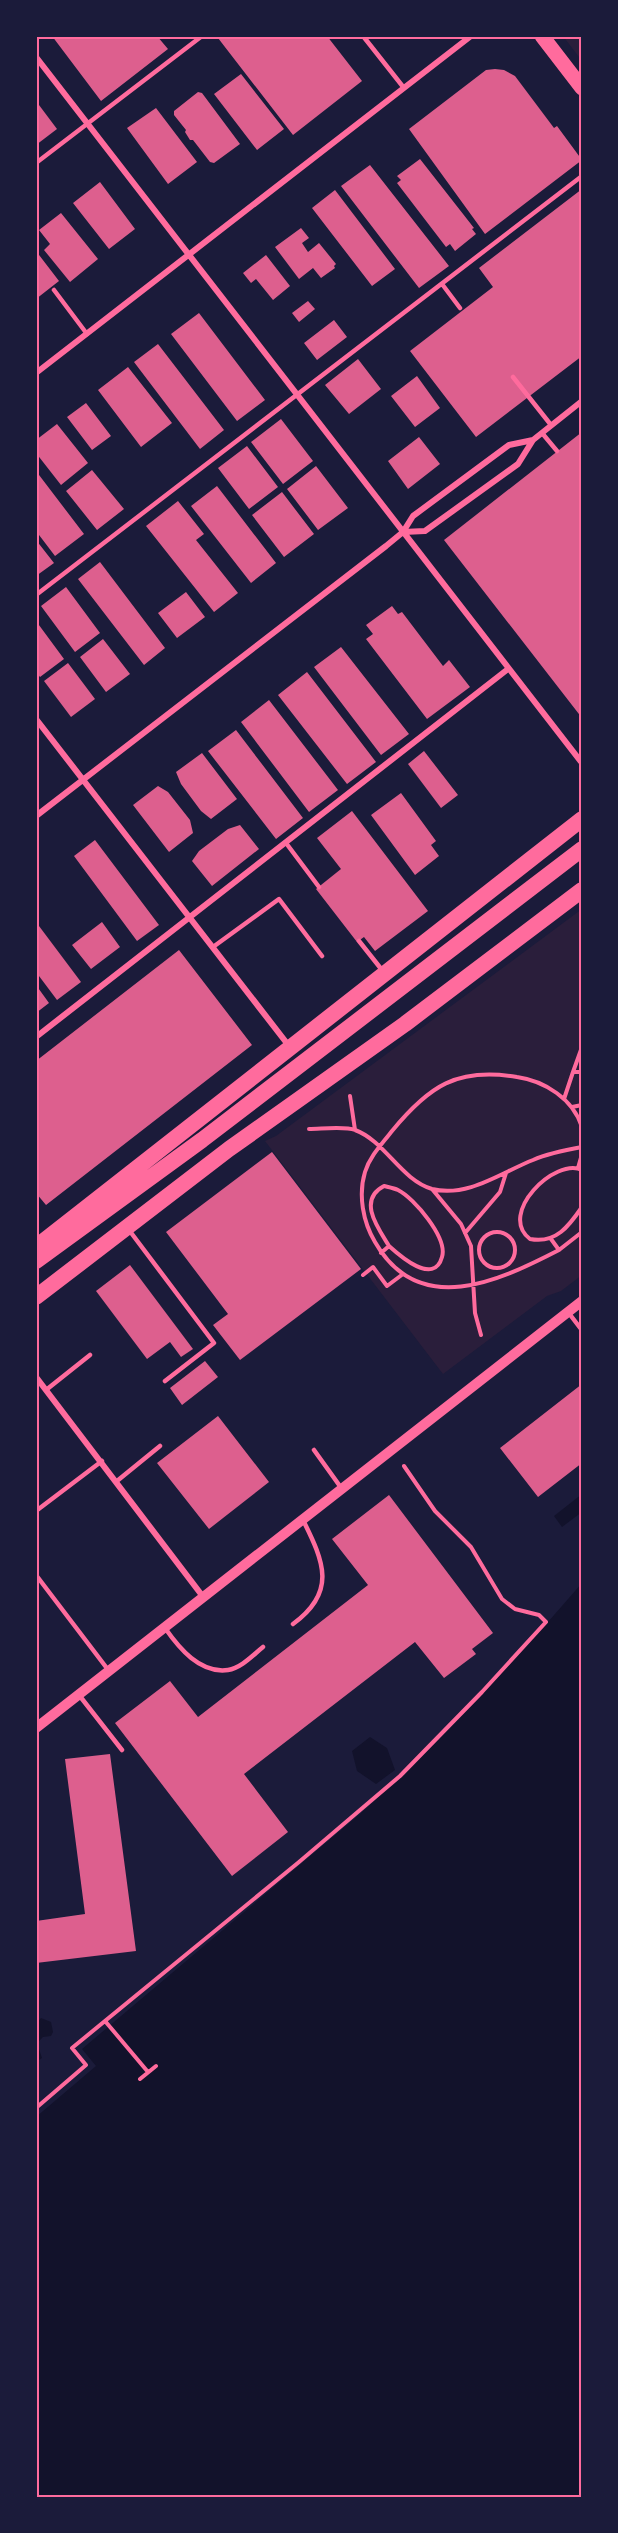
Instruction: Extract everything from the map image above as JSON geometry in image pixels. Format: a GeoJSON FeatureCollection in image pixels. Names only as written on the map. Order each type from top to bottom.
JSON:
{"type":"FeatureCollection","features":[{"type":"Feature","properties":{"kind":"highway"},"geometry":{"type":"LineString","coordinates":[[36,1247],[582,819]]}},
{"type":"Feature","properties":{"kind":"highway"},"geometry":{"type":"LineString","coordinates":[[36,1261],[202,1140],[582,849]]}},
{"type":"Feature","properties":{"kind":"highway"},"geometry":{"type":"LineString","coordinates":[[36,1297],[229,1149],[405,1024],[582,890]]}},
{"type":"Feature","properties":{"kind":"main road"},"geometry":{"type":"LineString","coordinates":[[542,36],[582,88]]}},
{"type":"Feature","properties":{"kind":"street"},"geometry":{"type":"LineString","coordinates":[[36,373],[190,256],[471,36]]}},
{"type":"Feature","properties":{"kind":"street"},"geometry":{"type":"LineString","coordinates":[[36,57],[582,763]]}},
{"type":"Feature","properties":{"kind":"street"},"geometry":{"type":"LineString","coordinates":[[403,532],[425,531],[518,464],[533,440],[582,401]]}},
{"type":"Feature","properties":{"kind":"street"},"geometry":{"type":"LineString","coordinates":[[36,816],[403,532],[413,516],[509,445],[533,440]]}},
{"type":"Feature","properties":{"kind":"street"},"geometry":{"type":"LineString","coordinates":[[36,1036],[191,918],[508,669]]}},
{"type":"Feature","properties":{"kind":"street"},"geometry":{"type":"LineString","coordinates":[[36,719],[290,1047]]}},
{"type":"Feature","properties":{"kind":"street"},"geometry":{"type":"LineString","coordinates":[[36,1728],[582,1301]]}},
{"type":"Feature","properties":{"kind":"street"},"geometry":{"type":"LineString","coordinates":[[36,1377],[204,1598]]}},
{"type":"Feature","properties":{"kind":"lane"},"geometry":{"type":"LineString","coordinates":[[36,163],[202,36]]}},
{"type":"Feature","properties":{"kind":"lane"},"geometry":{"type":"LineString","coordinates":[[458,36],[462,43]]}},
{"type":"Feature","properties":{"kind":"lane"},"geometry":{"type":"LineString","coordinates":[[367,37],[404,88]]}},
{"type":"Feature","properties":{"kind":"lane"},"geometry":{"type":"LineString","coordinates":[[36,595],[582,176]]}},
{"type":"Feature","properties":{"kind":"lane"},"geometry":{"type":"LineString","coordinates":[[442,284],[460,308]]}},
{"type":"Feature","properties":{"kind":"lane"},"geometry":{"type":"LineString","coordinates":[[54,290],[87,334]]}},
{"type":"Feature","properties":{"kind":"lane"},"geometry":{"type":"LineString","coordinates":[[513,377],[551,425]]}},
{"type":"Feature","properties":{"kind":"lane"},"geometry":{"type":"LineString","coordinates":[[542,433],[557,452]]}},
{"type":"Feature","properties":{"kind":"lane"},"geometry":{"type":"LineString","coordinates":[[286,843],[319,887]]}},
{"type":"Feature","properties":{"kind":"lane"},"geometry":{"type":"LineString","coordinates":[[213,947],[279,899],[322,956]]}},
{"type":"Feature","properties":{"kind":"lane"},"geometry":{"type":"LineString","coordinates":[[359,941],[384,972]]}},
{"type":"Feature","properties":{"kind":"lane"},"geometry":{"type":"LineString","coordinates":[[127,1227],[214,1343],[165,1381]]}},
{"type":"Feature","properties":{"kind":"lane"},"geometry":{"type":"LineString","coordinates":[[568,1312],[581,1329]]}},
{"type":"Feature","properties":{"kind":"lane"},"geometry":{"type":"LineString","coordinates":[[46,1390],[90,1355]]}},
{"type":"Feature","properties":{"kind":"lane"},"geometry":{"type":"LineString","coordinates":[[117,1481],[160,1446]]}},
{"type":"Feature","properties":{"kind":"lane"},"geometry":{"type":"LineString","coordinates":[[314,1450],[342,1489]]}},
{"type":"Feature","properties":{"kind":"lane"},"geometry":{"type":"LineString","coordinates":[[36,1511],[102,1461]]}},
{"type":"Feature","properties":{"kind":"lane"},"geometry":{"type":"LineString","coordinates":[[293,1624],[315,1605],[322,1588],[324,1575],[318,1550],[303,1520]]}},
{"type":"Feature","properties":{"kind":"lane"},"geometry":{"type":"LineString","coordinates":[[36,1575],[109,1671]]}},
{"type":"Feature","properties":{"kind":"lane"},"geometry":{"type":"LineString","coordinates":[[165,1628],[182,1651],[195,1661],[215,1668],[227,1670],[236,1667],[263,1647]]}},
{"type":"Feature","properties":{"kind":"lane"},"geometry":{"type":"LineString","coordinates":[[78,1695],[122,1750]]}},
{"type":"Feature","properties":{"kind":"path"},"geometry":{"type":"LineString","coordinates":[[564,1099],[582,1047]]}},
{"type":"Feature","properties":{"kind":"path"},"geometry":{"type":"LineString","coordinates":[[573,1072],[582,1072]]}},
{"type":"Feature","properties":{"kind":"path"},"geometry":{"type":"LineString","coordinates":[[582,1127],[580,1116],[564,1099],[527,1078],[502,1074],[471,1076],[444,1082],[412,1106],[380,1146],[365,1172],[362,1194],[363,1212],[368,1230],[381,1253],[403,1274],[433,1288],[473,1284],[511,1274],[559,1250],[582,1232]]}},
{"type":"Feature","properties":{"kind":"path"},"geometry":{"type":"LineString","coordinates":[[350,1096],[355,1130]]}},
{"type":"Feature","properties":{"kind":"path"},"geometry":{"type":"LineString","coordinates":[[572,1107],[582,1105]]}},
{"type":"Feature","properties":{"kind":"path"},"geometry":{"type":"LineString","coordinates":[[309,1129],[355,1130],[380,1146],[407,1174],[432,1189],[461,1224],[471,1246],[475,1312],[482,1335]]}},
{"type":"Feature","properties":{"kind":"path"},"geometry":{"type":"LineString","coordinates":[[432,1189],[467,1188],[533,1159],[582,1147]]}},
{"type":"Feature","properties":{"kind":"path"},"geometry":{"type":"LineString","coordinates":[[582,1154],[580,1169],[563,1170],[533,1190],[523,1206],[519,1218],[520,1227],[524,1234],[538,1240],[551,1239],[569,1226],[582,1207]]}},
{"type":"Feature","properties":{"kind":"path"},"geometry":{"type":"LineString","coordinates":[[465,1233],[500,1192],[507,1172]]}},
{"type":"Feature","properties":{"kind":"path"},"geometry":{"type":"LineString","coordinates":[[384,1186],[397,1189],[415,1203],[435,1230],[442,1248],[442,1257],[437,1265],[428,1269],[417,1268],[401,1258],[389,1246],[371,1214],[370,1201],[376,1190],[384,1186]]}},
{"type":"Feature","properties":{"kind":"path"},"geometry":{"type":"LineString","coordinates":[[498,1232],[505,1234],[511,1238],[515,1248],[513,1259],[508,1264],[497,1268],[488,1265],[481,1257],[479,1247],[488,1234],[498,1232]]}},
{"type":"Feature","properties":{"kind":"path"},"geometry":{"type":"LineString","coordinates":[[551,1239],[559,1250]]}},
{"type":"Feature","properties":{"kind":"path"},"geometry":{"type":"LineString","coordinates":[[381,1253],[389,1246]]}},
{"type":"Feature","properties":{"kind":"path"},"geometry":{"type":"LineString","coordinates":[[471,1246],[479,1247]]}},
{"type":"Feature","properties":{"kind":"path"},"geometry":{"type":"LineString","coordinates":[[508,1264],[511,1274]]}},
{"type":"Feature","properties":{"kind":"path"},"geometry":{"type":"LineString","coordinates":[[363,1275],[373,1267],[387,1286],[403,1274]]}},
{"type":"Feature","properties":{"kind":"path"},"geometry":{"type":"LineString","coordinates":[[36,2108],[86,2065],[72,2048],[392,1783],[447,1729],[546,1622],[533,1612],[515,1609],[502,1599],[476,1554],[435,1510],[404,1466]]}},
{"type":"Feature","properties":{"kind":"path"},"geometry":{"type":"LineString","coordinates":[[105,2021],[148,2072]]}},
{"type":"Feature","properties":{"kind":"path"},"geometry":{"type":"LineString","coordinates":[[140,2079],[156,2066]]}},
{"type":"Feature","properties":{"kind":"shaded area"},"geometry":{"type":"Polygon","coordinates":[[[563,36],[582,36],[582,61],[563,36]]]}},
{"type":"Feature","properties":{"kind":"shaded area"},"geometry":{"type":"Polygon","coordinates":[[[582,909],[582,1275],[561,1291],[547,1296],[443,1374],[265,1141],[276,1136],[582,909]]]}},
{"type":"Feature","properties":{"kind":"shaded area"},"geometry":{"type":"Polygon","coordinates":[[[582,1494],[582,1512],[562,1527],[554,1516],[582,1494]]]}},
{"type":"Feature","properties":{"kind":"shaded area"},"geometry":{"type":"Polygon","coordinates":[[[582,1583],[582,2497],[36,2497],[36,2117],[96,2066],[82,2049],[390,1787],[475,1702],[582,1583]]]}},
{"type":"Feature","properties":{"kind":"shaded area"},"geometry":{"type":"Polygon","coordinates":[[[370,1737],[387,1748],[395,1770],[376,1784],[357,1771],[352,1751],[370,1737]]]}},
{"type":"Feature","properties":{"kind":"shaded area"},"geometry":{"type":"Polygon","coordinates":[[[41,2018],[51,2022],[53,2032],[51,2036],[43,2037],[37,2043],[42,2058],[36,2062],[36,2024],[41,2018]]]}},
{"type":"Feature","properties":{"kind":"building"},"geometry":{"type":"Polygon","coordinates":[[[52,36],[157,36],[168,49],[101,101],[52,36]]]}},
{"type":"Feature","properties":{"kind":"building"},"geometry":{"type":"Polygon","coordinates":[[[220,36],[327,36],[362,81],[293,135],[218,38],[220,36]]]}},
{"type":"Feature","properties":{"kind":"building"},"geometry":{"type":"Polygon","coordinates":[[[486,70],[504,70],[515,76],[554,128],[557,126],[582,160],[485,234],[409,129],[486,70]]]}},
{"type":"Feature","properties":{"kind":"building"},"geometry":{"type":"Polygon","coordinates":[[[241,74],[284,129],[257,150],[214,94],[241,74]]]}},
{"type":"Feature","properties":{"kind":"building"},"geometry":{"type":"Polygon","coordinates":[[[198,92],[202,93],[240,144],[214,163],[210,162],[193,140],[190,140],[186,130],[174,115],[174,111],[198,92]]]}},
{"type":"Feature","properties":{"kind":"building"},"geometry":{"type":"Polygon","coordinates":[[[36,101],[57,129],[36,145],[36,101]]]}},
{"type":"Feature","properties":{"kind":"building"},"geometry":{"type":"Polygon","coordinates":[[[156,108],[197,162],[168,184],[127,128],[156,108]]]}},
{"type":"Feature","properties":{"kind":"building"},"geometry":{"type":"Polygon","coordinates":[[[420,159],[474,228],[472,229],[476,234],[455,251],[450,244],[446,247],[397,183],[401,180],[397,176],[420,159]]]}},
{"type":"Feature","properties":{"kind":"building"},"geometry":{"type":"Polygon","coordinates":[[[370,165],[449,266],[419,288],[341,186],[370,165]]]}},
{"type":"Feature","properties":{"kind":"building"},"geometry":{"type":"Polygon","coordinates":[[[100,182],[135,229],[109,249],[73,203],[100,182]]]}},
{"type":"Feature","properties":{"kind":"building"},"geometry":{"type":"Polygon","coordinates":[[[582,189],[582,356],[476,437],[410,351],[493,287],[479,268],[582,189]]]}},
{"type":"Feature","properties":{"kind":"building"},"geometry":{"type":"Polygon","coordinates":[[[335,190],[395,269],[372,286],[312,208],[335,190]]]}},
{"type":"Feature","properties":{"kind":"building"},"geometry":{"type":"Polygon","coordinates":[[[61,213],[98,259],[70,282],[44,250],[50,244],[39,230],[61,213]]]}},
{"type":"Feature","properties":{"kind":"building"},"geometry":{"type":"Polygon","coordinates":[[[301,228],[309,238],[302,243],[308,252],[319,243],[336,264],[335,268],[321,278],[313,268],[299,279],[275,247],[301,228]]]}},
{"type":"Feature","properties":{"kind":"building"},"geometry":{"type":"Polygon","coordinates":[[[36,251],[59,281],[36,299],[36,251]]]}},
{"type":"Feature","properties":{"kind":"building"},"geometry":{"type":"Polygon","coordinates":[[[266,255],[290,286],[273,300],[256,279],[251,283],[243,273],[266,255]]]}},
{"type":"Feature","properties":{"kind":"building"},"geometry":{"type":"Polygon","coordinates":[[[308,301],[315,309],[299,322],[292,313],[308,301]]]}},
{"type":"Feature","properties":{"kind":"building"},"geometry":{"type":"Polygon","coordinates":[[[199,313],[265,400],[237,421],[171,334],[199,313]]]}},
{"type":"Feature","properties":{"kind":"building"},"geometry":{"type":"Polygon","coordinates":[[[334,320],[347,337],[317,360],[304,343],[334,320]]]}},
{"type":"Feature","properties":{"kind":"building"},"geometry":{"type":"Polygon","coordinates":[[[158,344],[224,430],[200,449],[134,362],[158,344]]]}},
{"type":"Feature","properties":{"kind":"building"},"geometry":{"type":"Polygon","coordinates":[[[358,359],[381,389],[349,414],[325,385],[358,359]]]}},
{"type":"Feature","properties":{"kind":"building"},"geometry":{"type":"Polygon","coordinates":[[[128,367],[172,423],[141,447],[98,390],[128,367]]]}},
{"type":"Feature","properties":{"kind":"building"},"geometry":{"type":"Polygon","coordinates":[[[417,376],[440,408],[415,427],[391,396],[417,376]]]}},
{"type":"Feature","properties":{"kind":"building"},"geometry":{"type":"Polygon","coordinates":[[[86,403],[111,436],[92,450],[67,417],[86,403]]]}},
{"type":"Feature","properties":{"kind":"building"},"geometry":{"type":"Polygon","coordinates":[[[281,419],[313,461],[283,484],[251,442],[281,419]]]}},
{"type":"Feature","properties":{"kind":"building"},"geometry":{"type":"Polygon","coordinates":[[[57,424],[88,463],[61,485],[36,453],[36,440],[57,424]]]}},
{"type":"Feature","properties":{"kind":"building"},"geometry":{"type":"Polygon","coordinates":[[[582,432],[582,718],[444,540],[582,432]]]}},
{"type":"Feature","properties":{"kind":"building"},"geometry":{"type":"Polygon","coordinates":[[[419,437],[440,464],[408,489],[388,461],[419,437]]]}},
{"type":"Feature","properties":{"kind":"building"},"geometry":{"type":"Polygon","coordinates":[[[247,446],[278,487],[249,509],[218,468],[247,446]]]}},
{"type":"Feature","properties":{"kind":"building"},"geometry":{"type":"Polygon","coordinates":[[[316,466],[348,508],[318,530],[287,489],[316,466]]]}},
{"type":"Feature","properties":{"kind":"building"},"geometry":{"type":"Polygon","coordinates":[[[92,470],[124,509],[97,530],[66,491],[92,470]]]}},
{"type":"Feature","properties":{"kind":"building"},"geometry":{"type":"Polygon","coordinates":[[[36,471],[84,534],[55,556],[36,531],[36,471]]]}},
{"type":"Feature","properties":{"kind":"building"},"geometry":{"type":"Polygon","coordinates":[[[217,486],[276,563],[251,583],[191,506],[217,486]]]}},
{"type":"Feature","properties":{"kind":"building"},"geometry":{"type":"Polygon","coordinates":[[[282,492],[314,534],[284,557],[252,515],[282,492]]]}},
{"type":"Feature","properties":{"kind":"building"},"geometry":{"type":"Polygon","coordinates":[[[178,501],[204,534],[196,540],[238,593],[214,612],[146,526],[178,501]]]}},
{"type":"Feature","properties":{"kind":"building"},"geometry":{"type":"Polygon","coordinates":[[[36,540],[54,563],[36,576],[36,540]]]}},
{"type":"Feature","properties":{"kind":"building"},"geometry":{"type":"Polygon","coordinates":[[[100,562],[165,648],[144,665],[78,579],[100,562]]]}},
{"type":"Feature","properties":{"kind":"building"},"geometry":{"type":"Polygon","coordinates":[[[66,587],[100,633],[75,652],[41,606],[66,587]]]}},
{"type":"Feature","properties":{"kind":"building"},"geometry":{"type":"Polygon","coordinates":[[[186,592],[205,617],[177,638],[158,613],[186,592]]]}},
{"type":"Feature","properties":{"kind":"building"},"geometry":{"type":"Polygon","coordinates":[[[392,606],[398,614],[402,612],[443,666],[449,660],[470,687],[427,719],[366,639],[373,634],[366,625],[392,606]]]}},
{"type":"Feature","properties":{"kind":"building"},"geometry":{"type":"Polygon","coordinates":[[[36,621],[64,659],[40,677],[36,672],[36,621]]]}},
{"type":"Feature","properties":{"kind":"building"},"geometry":{"type":"Polygon","coordinates":[[[103,639],[130,674],[106,692],[80,657],[103,639]]]}},
{"type":"Feature","properties":{"kind":"building"},"geometry":{"type":"Polygon","coordinates":[[[341,647],[409,734],[381,755],[314,667],[341,647]]]}},
{"type":"Feature","properties":{"kind":"building"},"geometry":{"type":"Polygon","coordinates":[[[68,663],[95,699],[71,717],[44,681],[68,663]]]}},
{"type":"Feature","properties":{"kind":"building"},"geometry":{"type":"Polygon","coordinates":[[[307,672],[376,762],[347,784],[278,695],[307,672]]]}},
{"type":"Feature","properties":{"kind":"building"},"geometry":{"type":"Polygon","coordinates":[[[269,700],[338,790],[309,812],[241,722],[269,700]]]}},
{"type":"Feature","properties":{"kind":"building"},"geometry":{"type":"Polygon","coordinates":[[[236,730],[303,818],[276,839],[208,751],[236,730]]]}},
{"type":"Feature","properties":{"kind":"building"},"geometry":{"type":"Polygon","coordinates":[[[424,751],[458,795],[441,808],[408,764],[424,751]]]}},
{"type":"Feature","properties":{"kind":"building"},"geometry":{"type":"Polygon","coordinates":[[[202,753],[237,799],[211,819],[201,811],[181,784],[176,772],[202,753]]]}},
{"type":"Feature","properties":{"kind":"building"},"geometry":{"type":"Polygon","coordinates":[[[158,786],[168,792],[190,820],[193,833],[169,852],[133,805],[158,786]]]}},
{"type":"Feature","properties":{"kind":"building"},"geometry":{"type":"Polygon","coordinates":[[[401,793],[436,841],[431,845],[439,856],[415,875],[371,815],[401,793]]]}},
{"type":"Feature","properties":{"kind":"building"},"geometry":{"type":"Polygon","coordinates":[[[352,811],[428,911],[375,951],[364,937],[357,942],[316,889],[341,869],[317,838],[352,811]]]}},
{"type":"Feature","properties":{"kind":"building"},"geometry":{"type":"Polygon","coordinates":[[[240,825],[259,849],[212,886],[192,861],[199,851],[228,829],[240,825]]]}},
{"type":"Feature","properties":{"kind":"building"},"geometry":{"type":"Polygon","coordinates":[[[95,840],[159,925],[137,941],[74,856],[95,840]]]}},
{"type":"Feature","properties":{"kind":"building"},"geometry":{"type":"Polygon","coordinates":[[[36,922],[81,982],[57,1000],[36,972],[36,922]]]}},
{"type":"Feature","properties":{"kind":"building"},"geometry":{"type":"Polygon","coordinates":[[[102,922],[120,947],[91,969],[72,945],[102,922]]]}},
{"type":"Feature","properties":{"kind":"building"},"geometry":{"type":"Polygon","coordinates":[[[179,950],[252,1045],[46,1205],[36,1193],[36,1061],[179,950]]]}},
{"type":"Feature","properties":{"kind":"building"},"geometry":{"type":"Polygon","coordinates":[[[36,985],[49,1003],[36,1013],[36,985]]]}},
{"type":"Feature","properties":{"kind":"building"},"geometry":{"type":"Polygon","coordinates":[[[272,1152],[361,1269],[240,1360],[213,1325],[228,1314],[166,1232],[272,1152]]]}},
{"type":"Feature","properties":{"kind":"building"},"geometry":{"type":"Polygon","coordinates":[[[130,1265],[193,1349],[181,1357],[170,1342],[147,1359],[96,1291],[130,1265]]]}},
{"type":"Feature","properties":{"kind":"building"},"geometry":{"type":"Polygon","coordinates":[[[205,1361],[218,1377],[182,1405],[170,1388],[205,1361]]]}},
{"type":"Feature","properties":{"kind":"building"},"geometry":{"type":"Polygon","coordinates":[[[582,1384],[582,1463],[538,1497],[500,1448],[582,1384]]]}},
{"type":"Feature","properties":{"kind":"building"},"geometry":{"type":"Polygon","coordinates":[[[218,1416],[269,1482],[209,1529],[157,1463],[218,1416]]]}},
{"type":"Feature","properties":{"kind":"building"},"geometry":{"type":"Polygon","coordinates":[[[389,1495],[493,1633],[472,1649],[476,1654],[444,1678],[415,1642],[244,1774],[288,1832],[232,1876],[115,1723],[170,1681],[198,1717],[368,1585],[332,1539],[389,1495]]]}},
{"type":"Feature","properties":{"kind":"building"},"geometry":{"type":"Polygon","coordinates":[[[110,1754],[136,1951],[36,1963],[36,1921],[85,1914],[65,1759],[110,1754]]]}}]}
